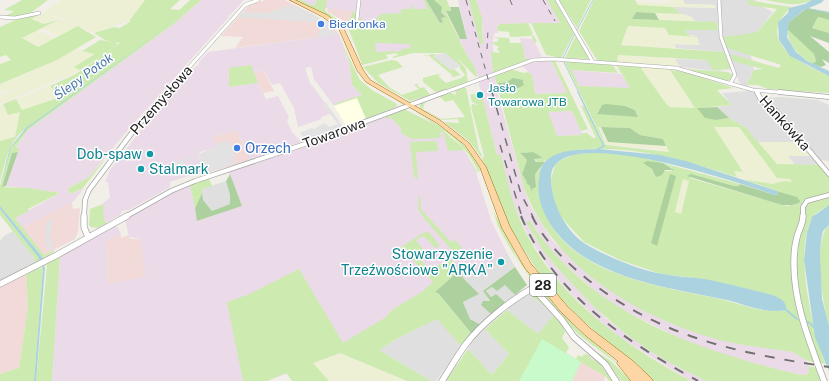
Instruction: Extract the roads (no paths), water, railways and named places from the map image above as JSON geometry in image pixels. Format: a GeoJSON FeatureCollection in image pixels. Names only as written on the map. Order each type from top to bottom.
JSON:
{"type":"FeatureCollection","features":[{"type":"Feature","properties":{"kind":"main road","name":"28"},"geometry":{"type":"LineString","coordinates":[[292,0],[325,16],[344,31],[364,76],[373,85],[447,127],[473,151],[483,167],[506,228],[528,266],[564,309],[588,332],[630,364],[648,381]]}},
{"type":"Feature","properties":{"kind":"main road","name":"28"},"geometry":{"type":"LineString","coordinates":[[611,351],[638,381]]}},
{"type":"Feature","properties":{"kind":"street","name":"Przemysłowa"},"geometry":{"type":"LineString","coordinates":[[88,237],[85,230],[84,221],[86,195],[89,190],[137,127],[235,16],[245,5],[258,0]]}},
{"type":"Feature","properties":{"kind":"street"},"geometry":{"type":"LineString","coordinates":[[357,20],[359,0]]}},
{"type":"Feature","properties":{"kind":"street"},"geometry":{"type":"LineString","coordinates":[[557,0],[593,62]]}},
{"type":"Feature","properties":{"kind":"street"},"geometry":{"type":"LineString","coordinates":[[718,0],[721,37],[734,73],[730,84]]}},
{"type":"Feature","properties":{"kind":"street"},"geometry":{"type":"LineString","coordinates":[[0,18],[15,18],[39,13]]}},
{"type":"Feature","properties":{"kind":"street","name":"Towarowa"},"geometry":{"type":"LineString","coordinates":[[0,284],[50,259],[171,191],[195,181],[316,140],[533,60],[548,58],[672,68],[756,90],[829,97]]}},
{"type":"Feature","properties":{"kind":"street","name":"Hankówka"},"geometry":{"type":"LineString","coordinates":[[756,90],[761,100],[776,111],[829,174]]}},
{"type":"Feature","properties":{"kind":"street"},"geometry":{"type":"LineString","coordinates":[[824,381],[804,325],[795,280],[794,261],[798,236],[803,221],[803,207],[807,201],[829,195]]}},
{"type":"Feature","properties":{"kind":"street"},"geometry":{"type":"LineString","coordinates":[[442,381],[466,344],[479,329],[532,288],[536,290],[562,320],[576,339],[606,366],[616,381]]}},
{"type":"Feature","properties":{"kind":"water"},"geometry":{"type":"Polygon","coordinates":[[[812,0],[824,0],[821,3],[804,10],[789,22],[787,37],[796,52],[807,61],[829,71],[829,76],[790,56],[779,40],[778,22],[788,13],[789,8],[805,4],[812,0]]]}},
{"type":"Feature","properties":{"kind":"water"},"geometry":{"type":"Polygon","coordinates":[[[171,24],[28,128],[11,148],[0,186],[10,148],[26,128],[171,24]]]}},
{"type":"Feature","properties":{"kind":"water"},"geometry":{"type":"Polygon","coordinates":[[[599,149],[660,155],[686,161],[777,191],[778,194],[775,195],[729,180],[662,162],[628,156],[597,153],[572,155],[556,164],[552,170],[551,176],[552,190],[556,205],[563,220],[578,238],[592,248],[622,262],[644,270],[674,276],[705,279],[772,295],[784,302],[786,310],[764,310],[727,300],[640,281],[607,269],[591,261],[570,246],[552,227],[541,204],[539,192],[540,170],[550,157],[557,154],[578,150],[599,149]]]}},
{"type":"Feature","properties":{"kind":"water"},"geometry":{"type":"Polygon","coordinates":[[[829,205],[829,225],[823,231],[820,255],[822,299],[829,326],[829,371],[815,337],[804,260],[807,232],[812,217],[829,205]]]}},
{"type":"Feature","properties":{"kind":"water"},"geometry":{"type":"Polygon","coordinates":[[[0,206],[43,258],[39,260],[0,209],[0,206]]]}},
{"type":"Feature","properties":{"kind":"water"},"geometry":{"type":"Polygon","coordinates":[[[45,267],[36,381],[34,381],[43,268],[45,267]]]}},
{"type":"Feature","properties":{"kind":"waterway"},"geometry":{"type":"LineString","coordinates":[[577,30],[593,0]]}},
{"type":"Feature","properties":{"kind":"waterway"},"geometry":{"type":"LineString","coordinates":[[805,8],[829,13]]}},
{"type":"Feature","properties":{"kind":"waterway"},"geometry":{"type":"LineString","coordinates":[[563,58],[575,33]]}},
{"type":"Feature","properties":{"kind":"waterway"},"geometry":{"type":"LineString","coordinates":[[563,60],[579,93]]}},
{"type":"Feature","properties":{"kind":"waterway"},"geometry":{"type":"LineString","coordinates":[[578,92],[604,146],[596,150]]}},
{"type":"Feature","properties":{"kind":"waterway","name":"Ślepy Potok"},"geometry":{"type":"LineString","coordinates":[[41,258],[44,269]]}},
{"type":"Feature","properties":{"kind":"waterway"},"geometry":{"type":"LineString","coordinates":[[785,309],[797,319]]}},
{"type":"Feature","properties":{"kind":"waterway"},"geometry":{"type":"LineString","coordinates":[[808,322],[814,327]]}},
{"type":"Feature","properties":{"kind":"railway"},"geometry":{"type":"LineString","coordinates":[[466,0],[492,93]]}},
{"type":"Feature","properties":{"kind":"railway"},"geometry":{"type":"LineString","coordinates":[[510,0],[514,9]]}},
{"type":"Feature","properties":{"kind":"railway"},"geometry":{"type":"LineString","coordinates":[[543,0],[555,21]]}},
{"type":"Feature","properties":{"kind":"railway"},"geometry":{"type":"LineString","coordinates":[[487,49],[488,30]]}},
{"type":"Feature","properties":{"kind":"railway"},"geometry":{"type":"LineString","coordinates":[[492,92],[521,194],[533,217]]}},
{"type":"Feature","properties":{"kind":"railway"},"geometry":{"type":"LineString","coordinates":[[500,145],[522,217]]}},
{"type":"Feature","properties":{"kind":"railway"},"geometry":{"type":"LineString","coordinates":[[521,216],[535,244],[552,269],[572,292],[619,332],[645,350],[698,381]]}},
{"type":"Feature","properties":{"kind":"railway"},"geometry":{"type":"LineString","coordinates":[[532,216],[549,242],[571,266],[615,299],[643,316],[672,329],[732,349],[829,367]]}},
{"type":"Feature","properties":{"kind":"place","name":"Biedronka"},"geometry":{"type":"Point","coordinates":[321,24]}},
{"type":"Feature","properties":{"kind":"place","name":"Jasło Towarowa JTB"},"geometry":{"type":"Point","coordinates":[480,95]}},
{"type":"Feature","properties":{"kind":"place","name":"Orzech"},"geometry":{"type":"Point","coordinates":[237,148]}},
{"type":"Feature","properties":{"kind":"place","name":"Dob-spaw"},"geometry":{"type":"Point","coordinates":[150,154]}},
{"type":"Feature","properties":{"kind":"place","name":"Stalmark"},"geometry":{"type":"Point","coordinates":[141,169]}},
{"type":"Feature","properties":{"kind":"place","name":"Stowarzyszenie Trzeźwościowe \"ARKA\""},"geometry":{"type":"Point","coordinates":[501,262]}}]}
